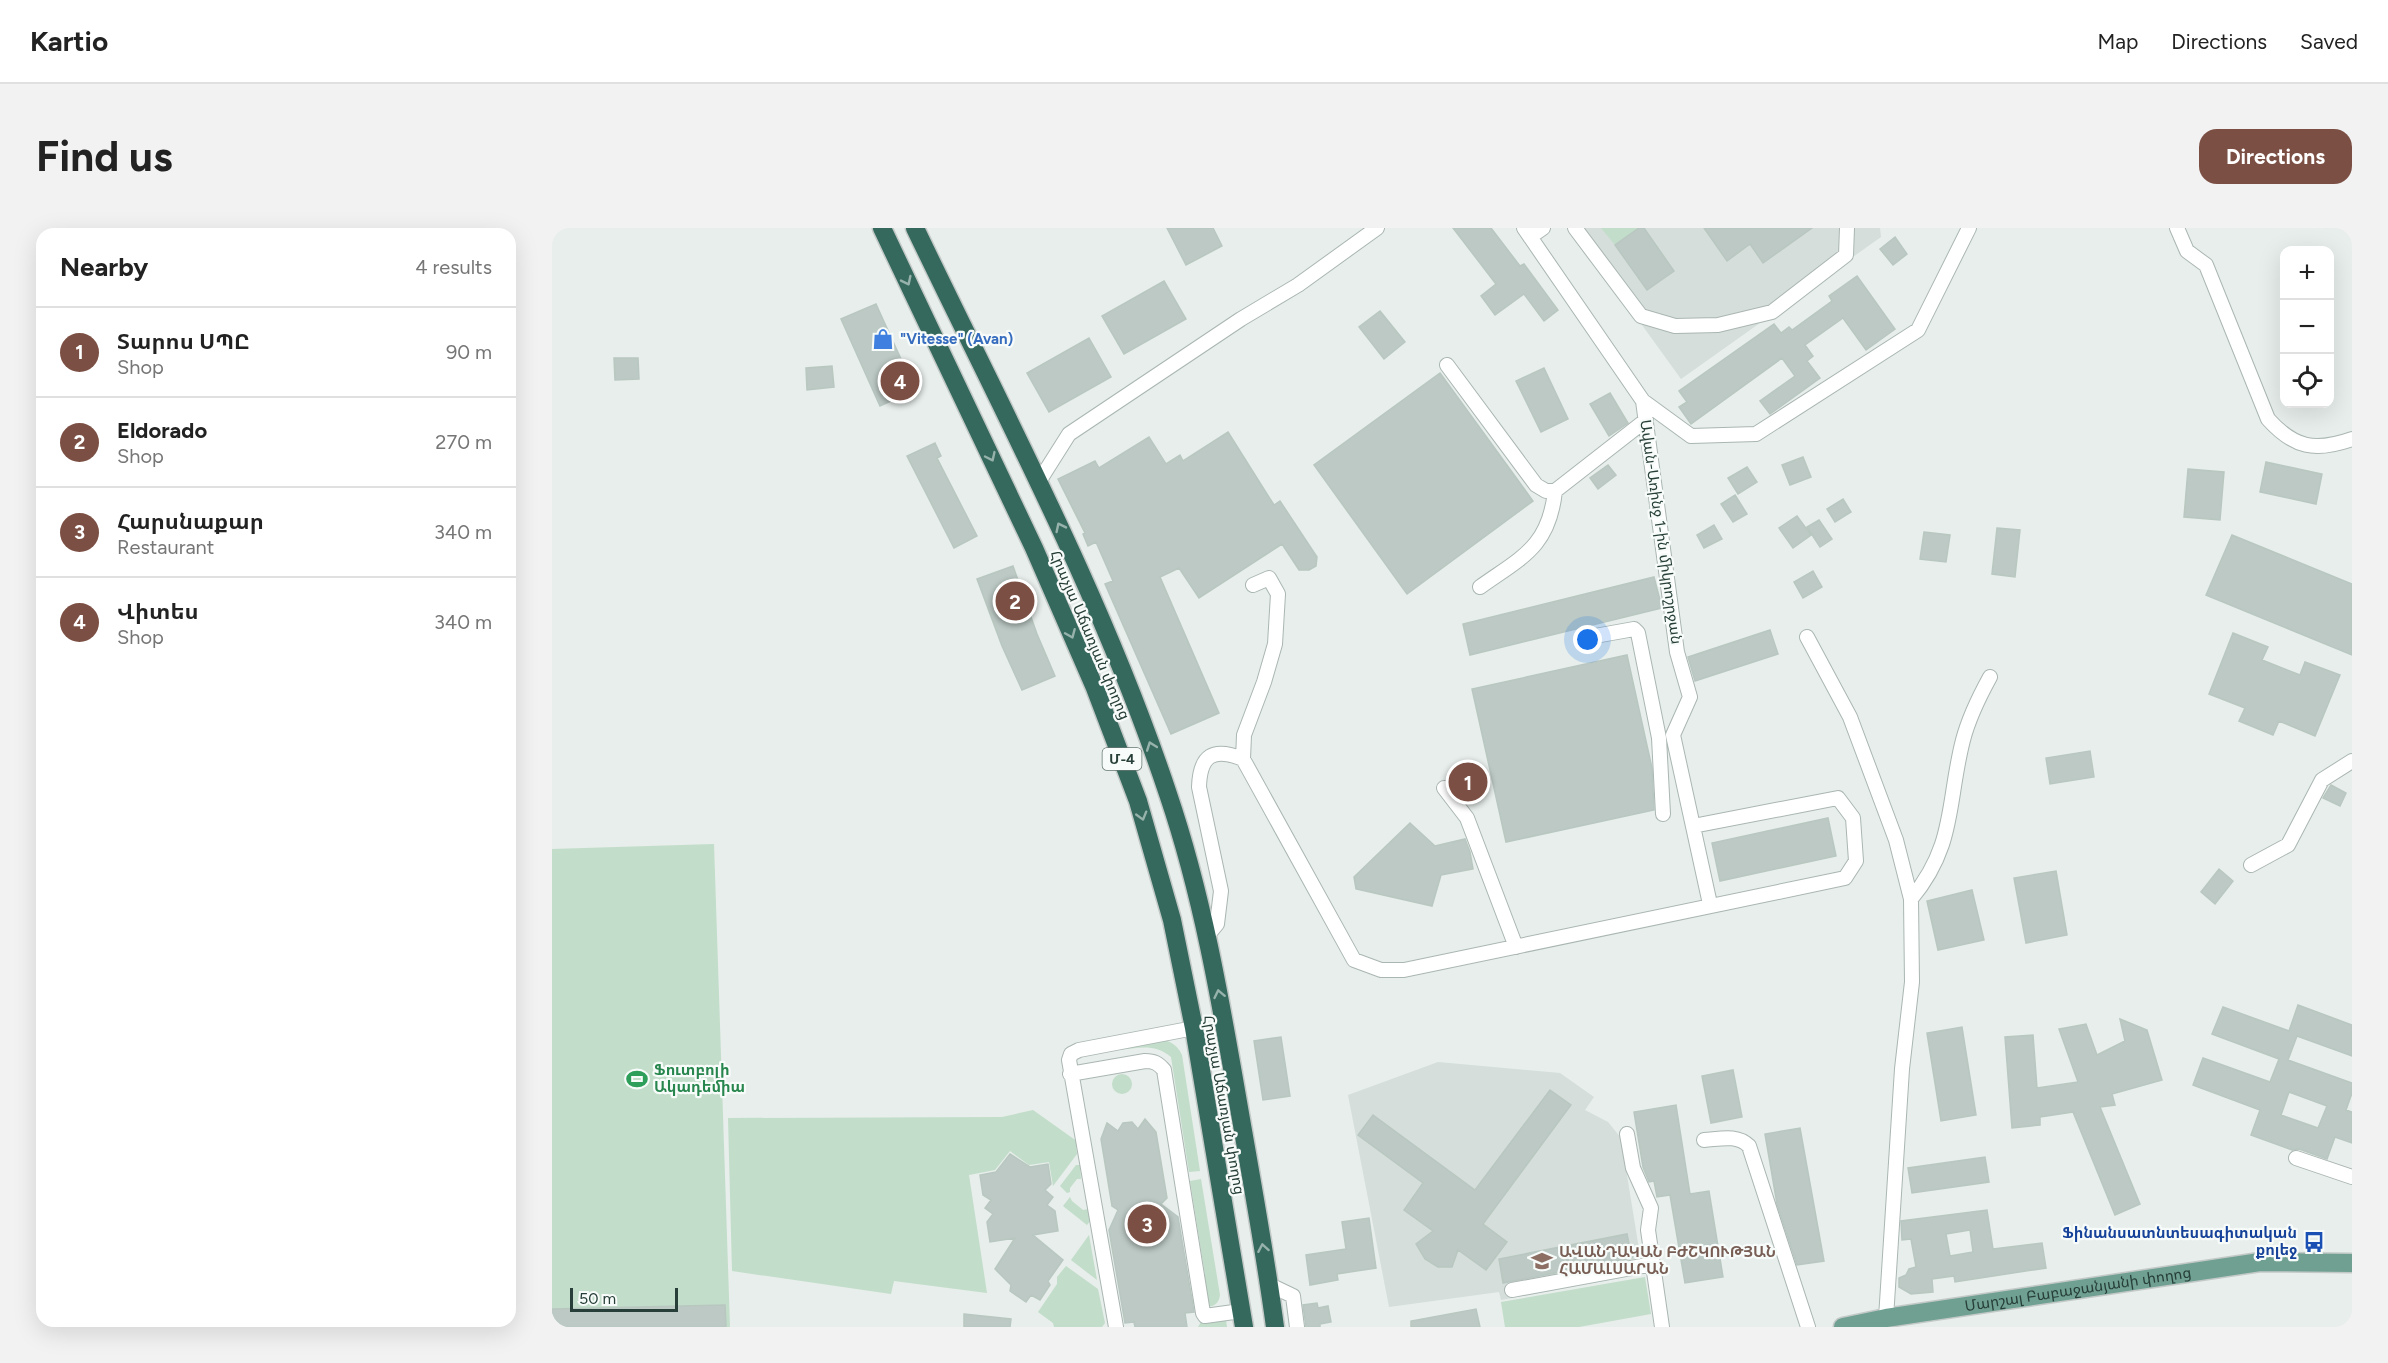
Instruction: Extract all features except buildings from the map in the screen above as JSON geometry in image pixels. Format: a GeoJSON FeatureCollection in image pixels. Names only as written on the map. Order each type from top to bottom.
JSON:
{"type":"FeatureCollection","features":[{"type":"Feature","properties":{"kind":"highway","name":"Հրաչյա Աճառյան փողոց"},"geometry":{"type":"LineString","coordinates":[[882,228],[1034,548],[1095,688],[1144,822],[1172,920],[1194,1028],[1242,1319]]}},
{"type":"Feature","properties":{"kind":"highway","name":"Հրաչյա Աճառյան փողոց"},"geometry":{"type":"LineString","coordinates":[[915,228],[1066,539],[1123,672],[1169,796],[1207,936],[1222,1009],[1270,1285],[1275,1327]]}},
{"type":"Feature","properties":{"kind":"main road","name":"Մարշալ Բաբաջանյանի փողոց"},"geometry":{"type":"LineString","coordinates":[[1843,1327],[1886,1318],[2260,1262],[2352,1263]]}},
{"type":"Feature","properties":{"kind":"street"},"geometry":{"type":"LineString","coordinates":[[1038,483],[1069,434],[1241,319],[1298,285],[1377,228]]}},
{"type":"Feature","properties":{"kind":"street"},"geometry":{"type":"LineString","coordinates":[[1543,228],[1527,233],[1643,401]]}},
{"type":"Feature","properties":{"kind":"street"},"geometry":{"type":"LineString","coordinates":[[1575,228],[1641,316],[1675,326],[1718,325],[1772,312],[1846,255],[1847,228]]}},
{"type":"Feature","properties":{"kind":"street","name":"Ավան-Առինջ 1-ին միկրոշրջան"},"geometry":{"type":"LineString","coordinates":[[1643,401],[1691,435],[1756,434],[1918,330],[1969,228]]}},
{"type":"Feature","properties":{"kind":"street"},"geometry":{"type":"LineString","coordinates":[[2177,228],[2187,250],[2205,265],[2268,419],[2282,434],[2306,447],[2337,444],[2352,439]]}},
{"type":"Feature","properties":{"kind":"street"},"geometry":{"type":"LineString","coordinates":[[1447,364],[1536,485],[1546,491],[1555,491],[1646,420]]}},
{"type":"Feature","properties":{"kind":"street","name":"Ավան-Առինջ 1-ին միկրոշրջան"},"geometry":{"type":"LineString","coordinates":[[1643,401],[1677,652],[1690,697],[1673,735]]}},
{"type":"Feature","properties":{"kind":"street"},"geometry":{"type":"LineString","coordinates":[[1480,587],[1533,549],[1550,522],[1555,491]]}},
{"type":"Feature","properties":{"kind":"street"},"geometry":{"type":"LineString","coordinates":[[1253,585],[1269,578],[1278,594],[1278,619],[1275,644],[1264,682],[1244,735],[1244,759],[1354,960],[1381,970],[1404,970],[1710,904],[1845,878],[1856,861],[1853,818],[1838,798],[1693,826]]}},
{"type":"Feature","properties":{"kind":"street"},"geometry":{"type":"LineString","coordinates":[[1595,636],[1634,629],[1638,633],[1659,738],[1663,814]]}},
{"type":"Feature","properties":{"kind":"street"},"geometry":{"type":"LineString","coordinates":[[1807,637],[1850,717],[1896,840],[1911,899],[1912,982],[1902,1068],[1886,1318]]}},
{"type":"Feature","properties":{"kind":"street"},"geometry":{"type":"LineString","coordinates":[[1911,899],[1937,862],[1950,820],[1963,741],[1973,709],[1990,677]]}},
{"type":"Feature","properties":{"kind":"street"},"geometry":{"type":"LineString","coordinates":[[1659,738],[1673,735],[1710,904]]}},
{"type":"Feature","properties":{"kind":"street"},"geometry":{"type":"LineString","coordinates":[[1207,936],[1216,924],[1221,891],[1200,796],[1199,772],[1202,763],[1208,757],[1220,753],[1244,759]]}},
{"type":"Feature","properties":{"kind":"street"},"geometry":{"type":"LineString","coordinates":[[2252,865],[2288,845],[2322,780],[2352,761]]}},
{"type":"Feature","properties":{"kind":"street"},"geometry":{"type":"LineString","coordinates":[[1444,788],[1467,818],[1516,947]]}},
{"type":"Feature","properties":{"kind":"street"},"geometry":{"type":"LineString","coordinates":[[1116,1327],[1069,1060],[1071,1054],[1079,1050],[1194,1028]]}},
{"type":"Feature","properties":{"kind":"street"},"geometry":{"type":"LineString","coordinates":[[1070,1074],[1145,1061],[1153,1061],[1164,1070],[1203,1314],[1242,1319]]}},
{"type":"Feature","properties":{"kind":"street"},"geometry":{"type":"LineString","coordinates":[[1627,1134],[1633,1168],[1651,1208],[1648,1230],[1662,1327]]}},
{"type":"Feature","properties":{"kind":"street"},"geometry":{"type":"LineString","coordinates":[[1704,1140],[1736,1138],[1749,1146],[1808,1327]]}},
{"type":"Feature","properties":{"kind":"street"},"geometry":{"type":"LineString","coordinates":[[2296,1158],[2352,1177]]}},
{"type":"Feature","properties":{"kind":"street"},"geometry":{"type":"LineString","coordinates":[[1512,1290],[1653,1263]]}},
{"type":"Feature","properties":{"kind":"street"},"geometry":{"type":"LineString","coordinates":[[1270,1285],[1293,1296],[1297,1327]]}},
{"type":"Feature","properties":{"kind":"shaded area"},"geometry":{"type":"Polygon","coordinates":[[[1572,228],[1880,228],[1881,237],[1681,379],[1572,228]]]}},
{"type":"Feature","properties":{"kind":"shaded area"},"geometry":{"type":"Polygon","coordinates":[[[1438,1062],[1560,1073],[1594,1097],[1585,1110],[1608,1122],[1621,1138],[1643,1274],[1501,1300],[1499,1292],[1389,1307],[1348,1095],[1438,1062]]]}},
{"type":"Feature","properties":{"kind":"green space"},"geometry":{"type":"Polygon","coordinates":[[[1601,228],[1639,228],[1615,245],[1601,228]]]}},
{"type":"Feature","properties":{"kind":"green space","name":"Ֆուտբոլի Ակադեմիա"},"geometry":{"type":"Polygon","coordinates":[[[714,844],[730,1327],[552,1327],[552,849],[714,844]]]}},
{"type":"Feature","properties":{"kind":"green space"},"geometry":{"type":"Polygon","coordinates":[[[1154,1038],[1171,1042],[1182,1055],[1200,1171],[1189,1172],[1171,1057],[1152,1048],[1118,1050],[1154,1038]]]}},
{"type":"Feature","properties":{"kind":"green space"},"geometry":{"type":"Polygon","coordinates":[[[1122,1074],[1129,1077],[1132,1084],[1129,1091],[1122,1094],[1115,1091],[1112,1084],[1115,1077],[1122,1074]]]}},
{"type":"Feature","properties":{"kind":"green space"},"geometry":{"type":"Polygon","coordinates":[[[1033,1110],[1078,1142],[1077,1154],[1053,1186],[1049,1162],[1029,1165],[1010,1151],[995,1170],[969,1175],[987,1293],[894,1281],[891,1294],[732,1271],[728,1118],[1002,1117],[1033,1110]]]}},
{"type":"Feature","properties":{"kind":"green space"},"geometry":{"type":"Polygon","coordinates":[[[1076,1165],[1080,1165],[1081,1179],[1077,1179],[1070,1188],[1070,1192],[1067,1193],[1060,1186],[1076,1165]]]}},
{"type":"Feature","properties":{"kind":"green space"},"geometry":{"type":"Polygon","coordinates":[[[1201,1179],[1220,1295],[1215,1304],[1199,1308],[1193,1304],[1192,1299],[1205,1275],[1190,1181],[1201,1179]]]}},
{"type":"Feature","properties":{"kind":"green space"},"geometry":{"type":"Polygon","coordinates":[[[1070,1197],[1083,1210],[1089,1209],[1090,1221],[1087,1225],[1063,1206],[1070,1197]]]}},
{"type":"Feature","properties":{"kind":"green space"},"geometry":{"type":"Polygon","coordinates":[[[1089,1235],[1097,1280],[1071,1260],[1089,1235]]]}},
{"type":"Feature","properties":{"kind":"green space"},"geometry":{"type":"Polygon","coordinates":[[[1066,1266],[1098,1289],[1105,1323],[1102,1327],[1054,1327],[1053,1323],[1038,1312],[1057,1284],[1057,1277],[1066,1266]]]}},
{"type":"Feature","properties":{"kind":"green space"},"geometry":{"type":"Polygon","coordinates":[[[1645,1277],[1651,1314],[1579,1327],[1505,1327],[1501,1302],[1645,1277]]]}},
{"type":"Feature","properties":{"kind":"green space"},"geometry":{"type":"Polygon","coordinates":[[[1226,1320],[1227,1327],[1198,1327],[1201,1322],[1226,1320]]]}},
{"type":"Feature","properties":{"kind":"place","name":"\"Vitesse\" (Avan)"},"geometry":{"type":"Point","coordinates":[883,339]}},
{"type":"Feature","properties":{"kind":"place","name":"Վիտես"},"geometry":{"type":"Point","coordinates":[900,381]}},
{"type":"Feature","properties":{"kind":"place","name":"Eldorado"},"geometry":{"type":"Point","coordinates":[1015,601]}},
{"type":"Feature","properties":{"kind":"place","name":"Տարոս ՍՊԸ"},"geometry":{"type":"Point","coordinates":[1468,782]}},
{"type":"Feature","properties":{"kind":"place","name":"Ֆուտբոլի Ակադեմիա"},"geometry":{"type":"Point","coordinates":[637,1079]}},
{"type":"Feature","properties":{"kind":"place","name":"Հարսնաքար"},"geometry":{"type":"Point","coordinates":[1147,1224]}},
{"type":"Feature","properties":{"kind":"place","name":"Ֆինանսատնտեսագիտական քոլեջ"},"geometry":{"type":"Point","coordinates":[2314,1242]}},
{"type":"Feature","properties":{"kind":"place","name":"ԱՎԱՆԴԱԿԱՆ ԲԺՇԿՈՒԹՅԱՆ ՀԱՄԱԼՍԱՐԱՆ"},"geometry":{"type":"Point","coordinates":[1542,1261]}}]}
